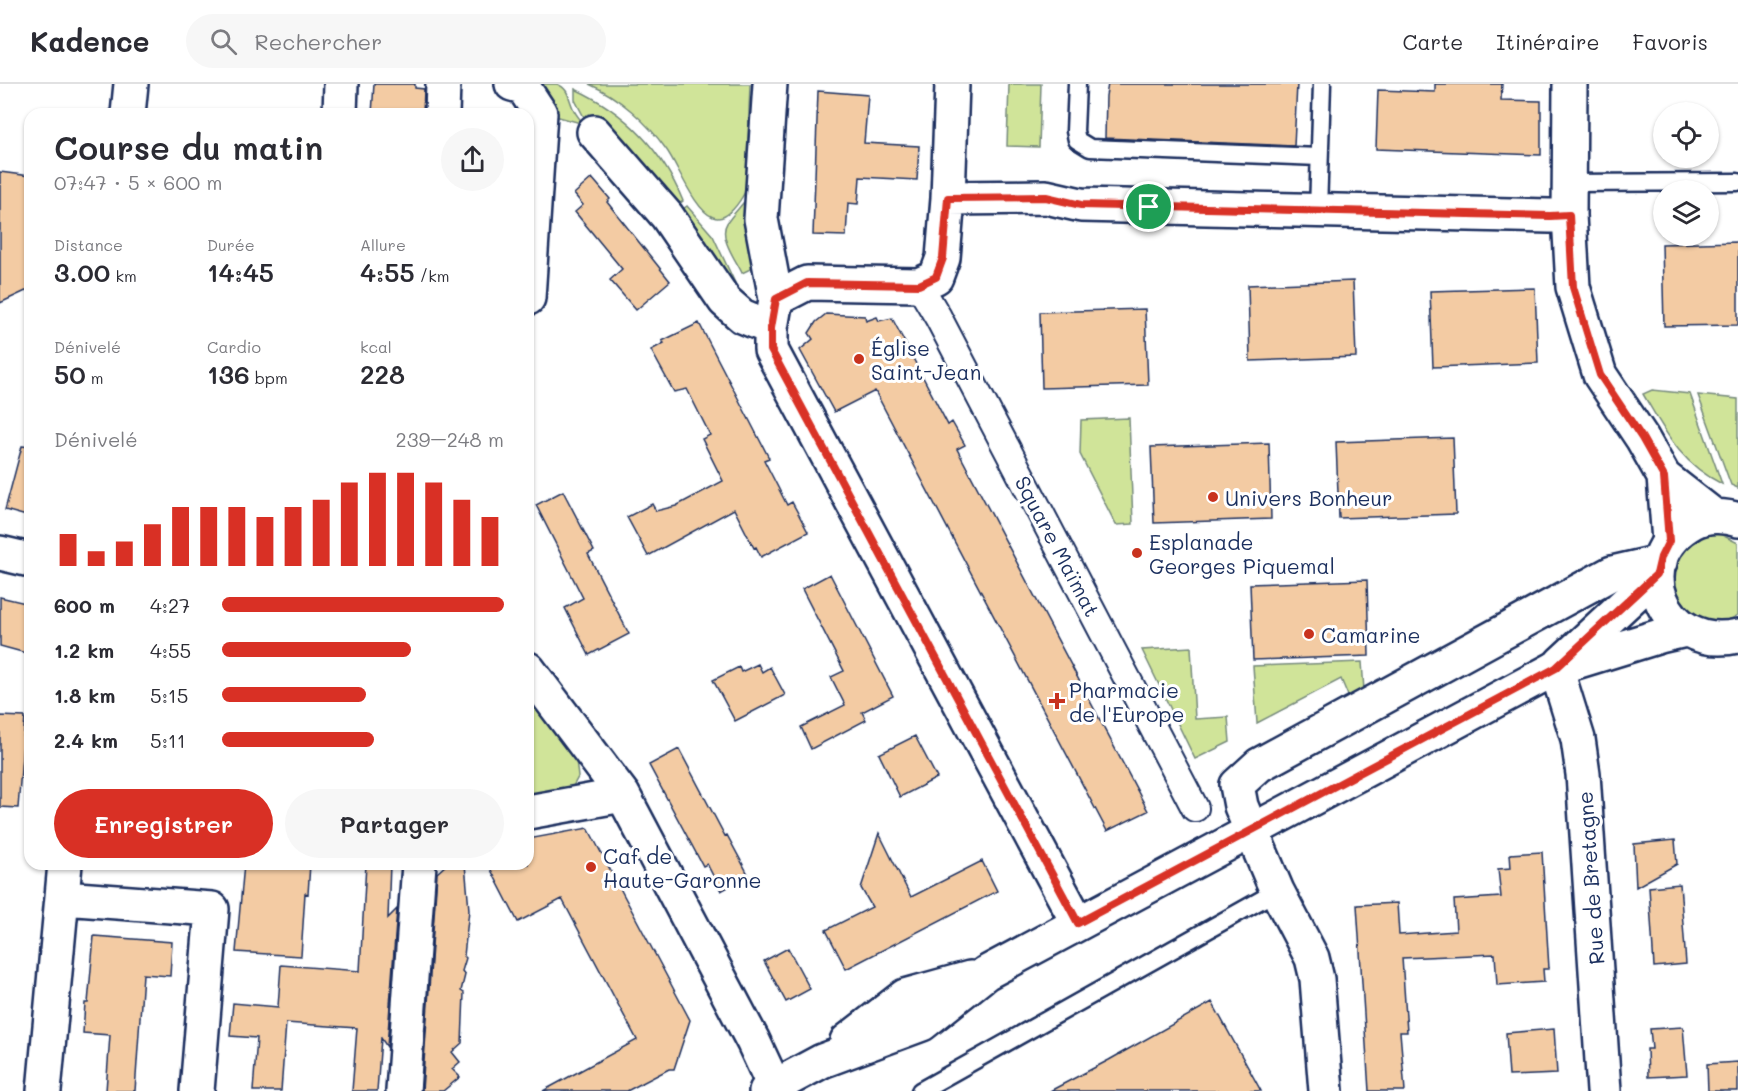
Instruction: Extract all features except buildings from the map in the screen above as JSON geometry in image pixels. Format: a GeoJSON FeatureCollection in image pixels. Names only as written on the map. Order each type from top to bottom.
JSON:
{"type":"FeatureCollection","features":[{"type":"Feature","properties":{"kind":"street"},"geometry":{"type":"LineString","coordinates":[[128,108],[130,84]]}},
{"type":"Feature","properties":{"kind":"street"},"geometry":{"type":"LineString","coordinates":[[340,108],[341,84]]}},
{"type":"Feature","properties":{"kind":"street"},"geometry":{"type":"LineString","coordinates":[[442,108],[443,84]]}},
{"type":"Feature","properties":{"kind":"street"},"geometry":{"type":"LineString","coordinates":[[512,84],[523,87],[540,113],[534,206]]}},
{"type":"Feature","properties":{"kind":"street"},"geometry":{"type":"LineString","coordinates":[[770,84],[761,219],[773,313],[771,350],[1078,923]]}},
{"type":"Feature","properties":{"kind":"street"},"geometry":{"type":"LineString","coordinates":[[594,132],[667,216],[725,301],[742,316],[773,313],[807,283],[919,285],[936,277],[943,258],[948,198],[952,84]]}},
{"type":"Feature","properties":{"kind":"street"},"geometry":{"type":"LineString","coordinates":[[1570,84],[1569,215],[1573,287],[1600,375],[1642,438],[1664,477],[1726,518]]}},
{"type":"Feature","properties":{"kind":"street"},"geometry":{"type":"LineString","coordinates":[[948,198],[1046,197],[1081,205],[1569,215]]}},
{"type":"Feature","properties":{"kind":"street","name":"Square Maïmat"},"geometry":{"type":"LineString","coordinates":[[919,285],[1195,808]]}},
{"type":"Feature","properties":{"kind":"street"},"geometry":{"type":"LineString","coordinates":[[1664,477],[1660,595],[1663,605],[1677,623],[1702,638],[1720,640],[1738,636]]}},
{"type":"Feature","properties":{"kind":"street"},"geometry":{"type":"LineString","coordinates":[[1556,668],[1662,559],[1682,529],[1697,520],[1726,518]]}},
{"type":"Feature","properties":{"kind":"street"},"geometry":{"type":"LineString","coordinates":[[0,553],[24,559]]}},
{"type":"Feature","properties":{"kind":"street"},"geometry":{"type":"LineString","coordinates":[[1326,1091],[1317,979],[1312,958],[1277,891],[1251,830],[1237,785],[1259,765],[1612,573],[1662,559]]}},
{"type":"Feature","properties":{"kind":"street"},"geometry":{"type":"LineString","coordinates":[[534,677],[623,795],[753,1041],[772,1089],[822,1061],[922,1024],[986,973],[1556,668],[1686,630]]}},
{"type":"Feature","properties":{"kind":"street","name":"Rue de Bretagne"},"geometry":{"type":"LineString","coordinates":[[1556,668],[1578,739],[1583,774],[1604,1091]]}},
{"type":"Feature","properties":{"kind":"street"},"geometry":{"type":"LineString","coordinates":[[534,811],[623,795]]}},
{"type":"Feature","properties":{"kind":"street"},"geometry":{"type":"LineString","coordinates":[[44,1091],[65,870]]}},
{"type":"Feature","properties":{"kind":"street"},"geometry":{"type":"LineString","coordinates":[[403,1091],[419,870]]}},
{"type":"Feature","properties":{"kind":"street"},"geometry":{"type":"LineString","coordinates":[[63,898],[212,909],[197,1091]]}},
{"type":"Feature","properties":{"kind":"lane"},"geometry":{"type":"LineString","coordinates":[[1077,84],[1075,131],[1077,140],[1090,148],[1319,157]]}},
{"type":"Feature","properties":{"kind":"lane"},"geometry":{"type":"LineString","coordinates":[[1318,211],[1322,84]]}},
{"type":"Feature","properties":{"kind":"lane"},"geometry":{"type":"LineString","coordinates":[[1569,183],[1738,183]]}},
{"type":"Feature","properties":{"kind":"lane"},"geometry":{"type":"LineString","coordinates":[[920,1091],[1277,891]]}},
{"type":"Feature","properties":{"kind":"green space"},"geometry":{"type":"Polygon","coordinates":[[[521,84],[561,86],[584,124],[548,114],[521,84]]]}},
{"type":"Feature","properties":{"kind":"green space"},"geometry":{"type":"Polygon","coordinates":[[[589,84],[750,84],[746,190],[733,210],[718,218],[706,213],[693,197],[671,156],[650,129],[622,103],[589,84]]]}},
{"type":"Feature","properties":{"kind":"green space"},"geometry":{"type":"Polygon","coordinates":[[[1009,84],[1041,84],[1039,147],[1007,146],[1009,84]]]}},
{"type":"Feature","properties":{"kind":"green space"},"geometry":{"type":"Polygon","coordinates":[[[575,89],[610,109],[640,135],[664,165],[683,201],[670,211],[584,117],[575,100],[575,89]]]}},
{"type":"Feature","properties":{"kind":"green space"},"geometry":{"type":"Polygon","coordinates":[[[751,192],[763,263],[742,273],[726,242],[725,229],[727,223],[751,192]]]}},
{"type":"Feature","properties":{"kind":"green space"},"geometry":{"type":"Polygon","coordinates":[[[687,206],[713,236],[735,283],[735,291],[674,216],[687,206]]]}},
{"type":"Feature","properties":{"kind":"green space"},"geometry":{"type":"Polygon","coordinates":[[[1652,390],[1690,394],[1722,484],[1695,467],[1675,446],[1643,394],[1652,390]]]}},
{"type":"Feature","properties":{"kind":"green space"},"geometry":{"type":"Polygon","coordinates":[[[1698,395],[1738,399],[1738,488],[1731,485],[1698,395]]]}},
{"type":"Feature","properties":{"kind":"green space"},"geometry":{"type":"Polygon","coordinates":[[[1129,418],[1133,524],[1116,525],[1080,454],[1081,420],[1129,418]]]}},
{"type":"Feature","properties":{"kind":"green space"},"geometry":{"type":"Polygon","coordinates":[[[1706,534],[1720,534],[1738,543],[1738,615],[1723,621],[1709,620],[1679,609],[1668,570],[1681,546],[1706,534]]]}},
{"type":"Feature","properties":{"kind":"green space"},"geometry":{"type":"Polygon","coordinates":[[[1191,647],[1195,719],[1228,717],[1230,742],[1195,759],[1142,650],[1191,647]]]}},
{"type":"Feature","properties":{"kind":"green space"},"geometry":{"type":"Polygon","coordinates":[[[1362,662],[1364,690],[1349,698],[1341,679],[1257,723],[1253,666],[1362,662]]]}},
{"type":"Feature","properties":{"kind":"green space"},"geometry":{"type":"Polygon","coordinates":[[[534,702],[576,760],[578,777],[572,788],[534,798],[534,702]]]}},
{"type":"Feature","properties":{"kind":"place","name":"Église Saint-Jean"},"geometry":{"type":"Point","coordinates":[859,359]}},
{"type":"Feature","properties":{"kind":"place","name":"Univers Bonheur"},"geometry":{"type":"Point","coordinates":[1213,497]}},
{"type":"Feature","properties":{"kind":"place","name":"Esplanade Georges Piquemal"},"geometry":{"type":"Point","coordinates":[1137,553]}},
{"type":"Feature","properties":{"kind":"place","name":"Camarine"},"geometry":{"type":"Point","coordinates":[1309,634]}},
{"type":"Feature","properties":{"kind":"place","name":"Pharmacie de l'Europe"},"geometry":{"type":"Point","coordinates":[1057,701]}},
{"type":"Feature","properties":{"kind":"place","name":"Caf de Haute-Garonne"},"geometry":{"type":"Point","coordinates":[591,867]}},
{"type":"Feature","properties":{"kind":"route"},"geometry":{"type":"LineString","coordinates":[[1046,197],[1081,205],[1149,207],[1569,215],[1573,287],[1600,375],[1642,438],[1664,477],[1669,541],[1661,557],[1657,574],[1556,668],[1078,923],[771,350],[771,328],[776,299],[807,283],[919,285],[936,277],[943,258],[948,198],[1046,197]]}}]}
